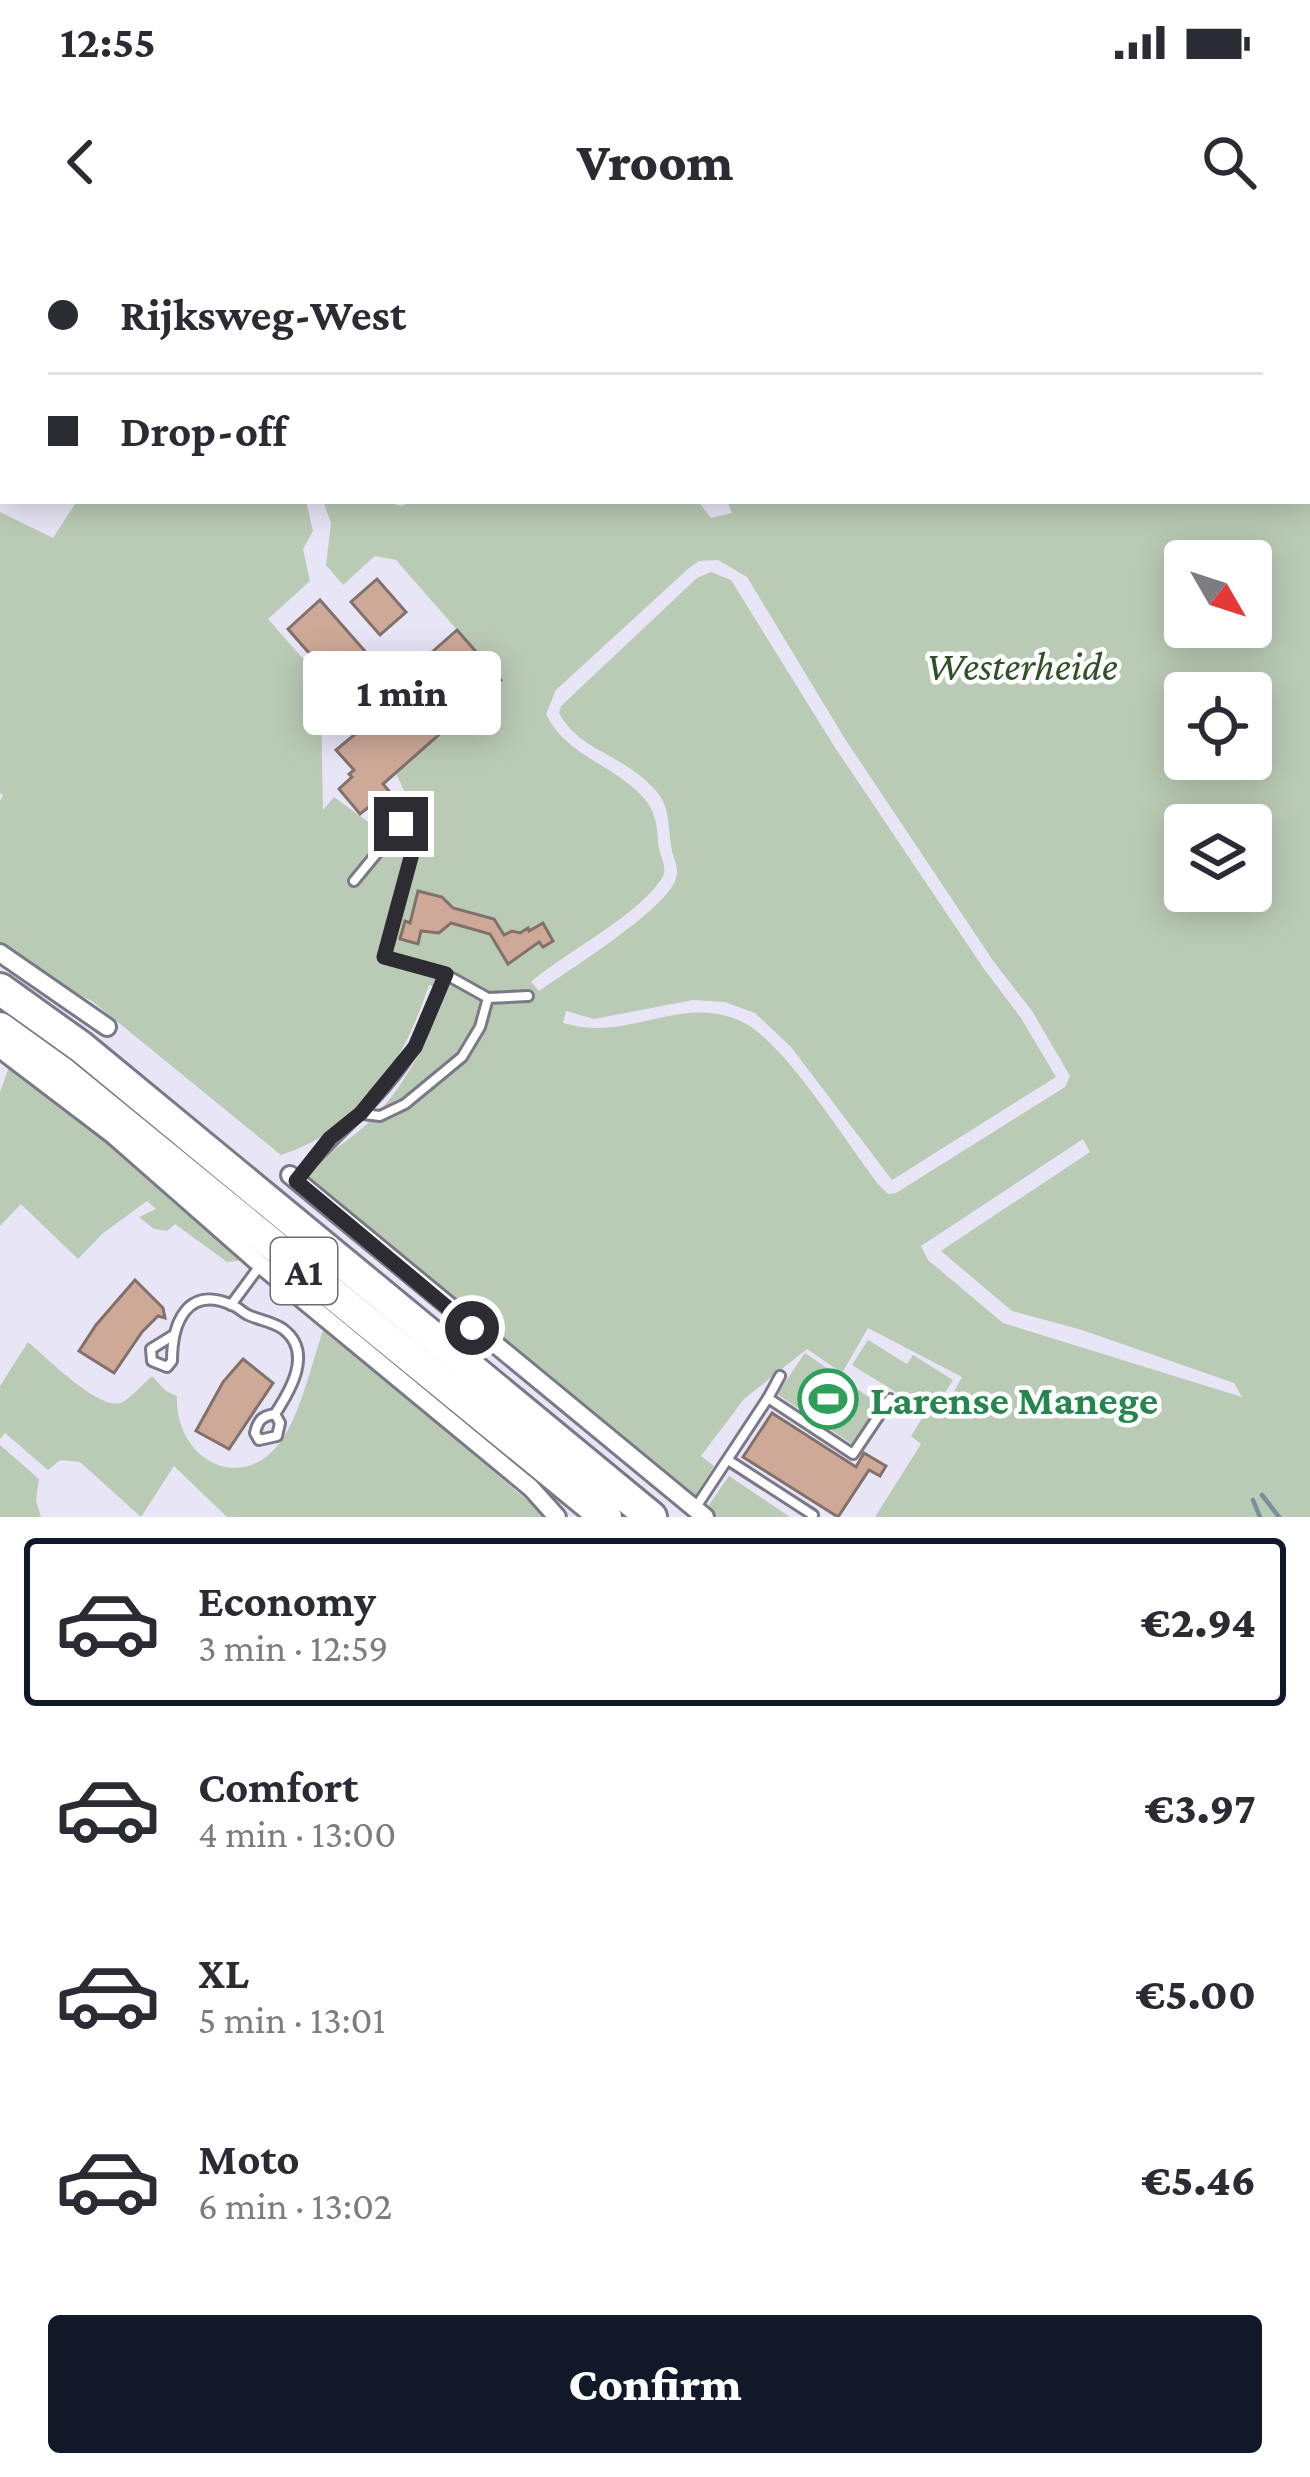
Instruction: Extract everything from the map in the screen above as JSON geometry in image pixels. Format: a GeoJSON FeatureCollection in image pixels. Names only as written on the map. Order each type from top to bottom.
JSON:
{"type":"FeatureCollection","features":[{"type":"Feature","properties":{"kind":"highway","name":"A1"},"geometry":{"type":"LineString","coordinates":[[0,989],[81,1046],[651,1517]]}},
{"type":"Feature","properties":{"kind":"highway","name":"A1"},"geometry":{"type":"LineString","coordinates":[[0,1028],[64,1074],[606,1517]]}},
{"type":"Feature","properties":{"kind":"street"},"geometry":{"type":"LineString","coordinates":[[0,953],[107,1027]]}},
{"type":"Feature","properties":{"kind":"street"},"geometry":{"type":"LineString","coordinates":[[0,1049],[113,1135],[261,1265],[531,1488],[556,1517]]}},
{"type":"Feature","properties":{"kind":"street"},"geometry":{"type":"LineString","coordinates":[[293,1178],[699,1513]]}},
{"type":"Feature","properties":{"kind":"lane"},"geometry":{"type":"LineString","coordinates":[[354,881],[401,824],[417,835],[384,957],[446,974],[488,998],[528,996]]}},
{"type":"Feature","properties":{"kind":"lane"},"geometry":{"type":"LineString","coordinates":[[293,1178],[361,1113],[415,1047],[446,974]]}},
{"type":"Feature","properties":{"kind":"lane"},"geometry":{"type":"LineString","coordinates":[[361,1113],[380,1116],[405,1104],[462,1057],[480,1027],[488,998]]}},
{"type":"Feature","properties":{"kind":"lane"},"geometry":{"type":"LineString","coordinates":[[231,1304],[261,1265]]}},
{"type":"Feature","properties":{"kind":"lane"},"geometry":{"type":"LineString","coordinates":[[172,1336],[186,1308],[201,1299],[231,1304],[281,1328],[291,1338],[298,1369],[295,1383],[275,1414]]}},
{"type":"Feature","properties":{"kind":"lane"},"geometry":{"type":"LineString","coordinates":[[699,1513],[780,1376]]}},
{"type":"Feature","properties":{"kind":"lane"},"geometry":{"type":"LineString","coordinates":[[768,1398],[853,1454],[890,1399]]}},
{"type":"Feature","properties":{"kind":"lane"},"geometry":{"type":"LineString","coordinates":[[728,1460],[813,1515]]}},
{"type":"Feature","properties":{"kind":"green space","name":"Westerheide"},"geometry":{"type":"Polygon","coordinates":[[[75,504],[307,504],[313,531],[303,549],[310,581],[268,619],[336,696],[321,710],[323,810],[334,797],[386,835],[414,826],[398,810],[404,791],[396,773],[501,680],[396,560],[375,556],[343,585],[326,565],[331,523],[324,504],[700,504],[711,518],[732,513],[728,504],[1310,504],[1310,1517],[875,1517],[921,1444],[911,1436],[926,1412],[941,1415],[962,1377],[868,1328],[842,1373],[807,1349],[744,1399],[701,1456],[714,1466],[693,1499],[297,1168],[351,1138],[392,1097],[422,1047],[445,990],[429,985],[392,1066],[357,1110],[310,1143],[281,1155],[92,1001],[55,984],[0,946],[0,512],[53,538],[75,504]],[[718,560],[699,561],[689,568],[556,690],[546,714],[573,747],[630,785],[648,803],[664,868],[663,876],[639,904],[531,982],[539,991],[613,940],[667,894],[677,876],[662,799],[638,774],[575,733],[559,713],[561,706],[697,578],[711,572],[731,580],[834,746],[1021,1018],[1056,1077],[892,1180],[791,1047],[755,1013],[725,1002],[693,1000],[594,1019],[566,1011],[563,1023],[611,1027],[697,1013],[744,1023],[767,1040],[801,1078],[878,1184],[888,1194],[896,1193],[1065,1087],[1070,1076],[1032,1011],[845,739],[747,577],[718,560]],[[1083,1139],[921,1246],[928,1260],[1003,1323],[1242,1397],[1234,1383],[1012,1311],[941,1251],[1090,1152],[1083,1139]]]}},
{"type":"Feature","properties":{"kind":"green space"},"geometry":{"type":"Polygon","coordinates":[[[9,1067],[126,1155],[246,1260],[227,1262],[175,1224],[167,1231],[154,1229],[139,1217],[156,1209],[147,1201],[102,1234],[78,1259],[21,1204],[0,1226],[0,1092],[9,1067]]]}},
{"type":"Feature","properties":{"kind":"green space"},"geometry":{"type":"Polygon","coordinates":[[[324,1328],[547,1517],[227,1517],[174,1466],[141,1517],[80,1462],[60,1460],[48,1470],[5,1433],[0,1439],[0,1386],[28,1342],[102,1400],[123,1402],[152,1376],[177,1396],[186,1437],[198,1452],[230,1468],[247,1466],[265,1458],[288,1430],[324,1328]]]}},
{"type":"Feature","properties":{"kind":"green space","name":"Larense Manege"},"geometry":{"type":"Polygon","coordinates":[[[868,1340],[907,1364],[913,1355],[953,1380],[935,1408],[917,1397],[912,1402],[852,1365],[868,1340]]]}},
{"type":"Feature","properties":{"kind":"green space","name":"Larense Manege"},"geometry":{"type":"Polygon","coordinates":[[[805,1353],[879,1404],[852,1444],[777,1394],[805,1353]]]}},
{"type":"Feature","properties":{"kind":"green space"},"geometry":{"type":"Polygon","coordinates":[[[0,1445],[39,1479],[36,1501],[41,1517],[0,1517],[0,1445]]]}},
{"type":"Feature","properties":{"kind":"green space"},"geometry":{"type":"Polygon","coordinates":[[[729,1476],[790,1517],[717,1517],[706,1509],[729,1476]]]}},
{"type":"Feature","properties":{"kind":"building"},"geometry":{"type":"Polygon","coordinates":[[[377,579],[406,612],[380,635],[351,602],[377,579]]]}},
{"type":"Feature","properties":{"kind":"building"},"geometry":{"type":"Polygon","coordinates":[[[320,600],[378,666],[345,694],[288,629],[320,600]]]}},
{"type":"Feature","properties":{"kind":"building"},"geometry":{"type":"Polygon","coordinates":[[[457,630],[501,680],[383,784],[389,791],[360,814],[339,789],[354,770],[336,750],[359,731],[352,723],[457,630]]]}},
{"type":"Feature","properties":{"kind":"building"},"geometry":{"type":"Polygon","coordinates":[[[418,891],[442,897],[453,908],[494,919],[504,935],[543,923],[553,941],[543,947],[539,942],[508,964],[490,934],[451,923],[439,933],[421,931],[418,944],[400,939],[405,921],[410,923],[418,891]]]}},
{"type":"Feature","properties":{"kind":"building"},"geometry":{"type":"Polygon","coordinates":[[[135,1280],[163,1308],[165,1318],[158,1316],[142,1332],[114,1373],[79,1351],[135,1280]]]}},
{"type":"Feature","properties":{"kind":"building"},"geometry":{"type":"Polygon","coordinates":[[[243,1359],[273,1383],[229,1449],[196,1431],[223,1382],[243,1359]]]}},
{"type":"Feature","properties":{"kind":"building"},"geometry":{"type":"Polygon","coordinates":[[[772,1413],[856,1467],[864,1453],[886,1466],[880,1476],[869,1470],[838,1517],[743,1457],[772,1413]]]}},
{"type":"Feature","properties":{"kind":"waterway"},"geometry":{"type":"LineString","coordinates":[[1262,1495],[1279,1517]]}},
{"type":"Feature","properties":{"kind":"waterway"},"geometry":{"type":"LineString","coordinates":[[1253,1500],[1260,1517]]}},
{"type":"Feature","properties":{"kind":"place","name":"Larense Manege"},"geometry":{"type":"Point","coordinates":[828,1399]}},
{"type":"Feature","properties":{"kind":"route"},"geometry":{"type":"LineString","coordinates":[[401,824],[417,835],[384,957],[446,974],[415,1047],[296,1181],[472,1328]]}}]}
